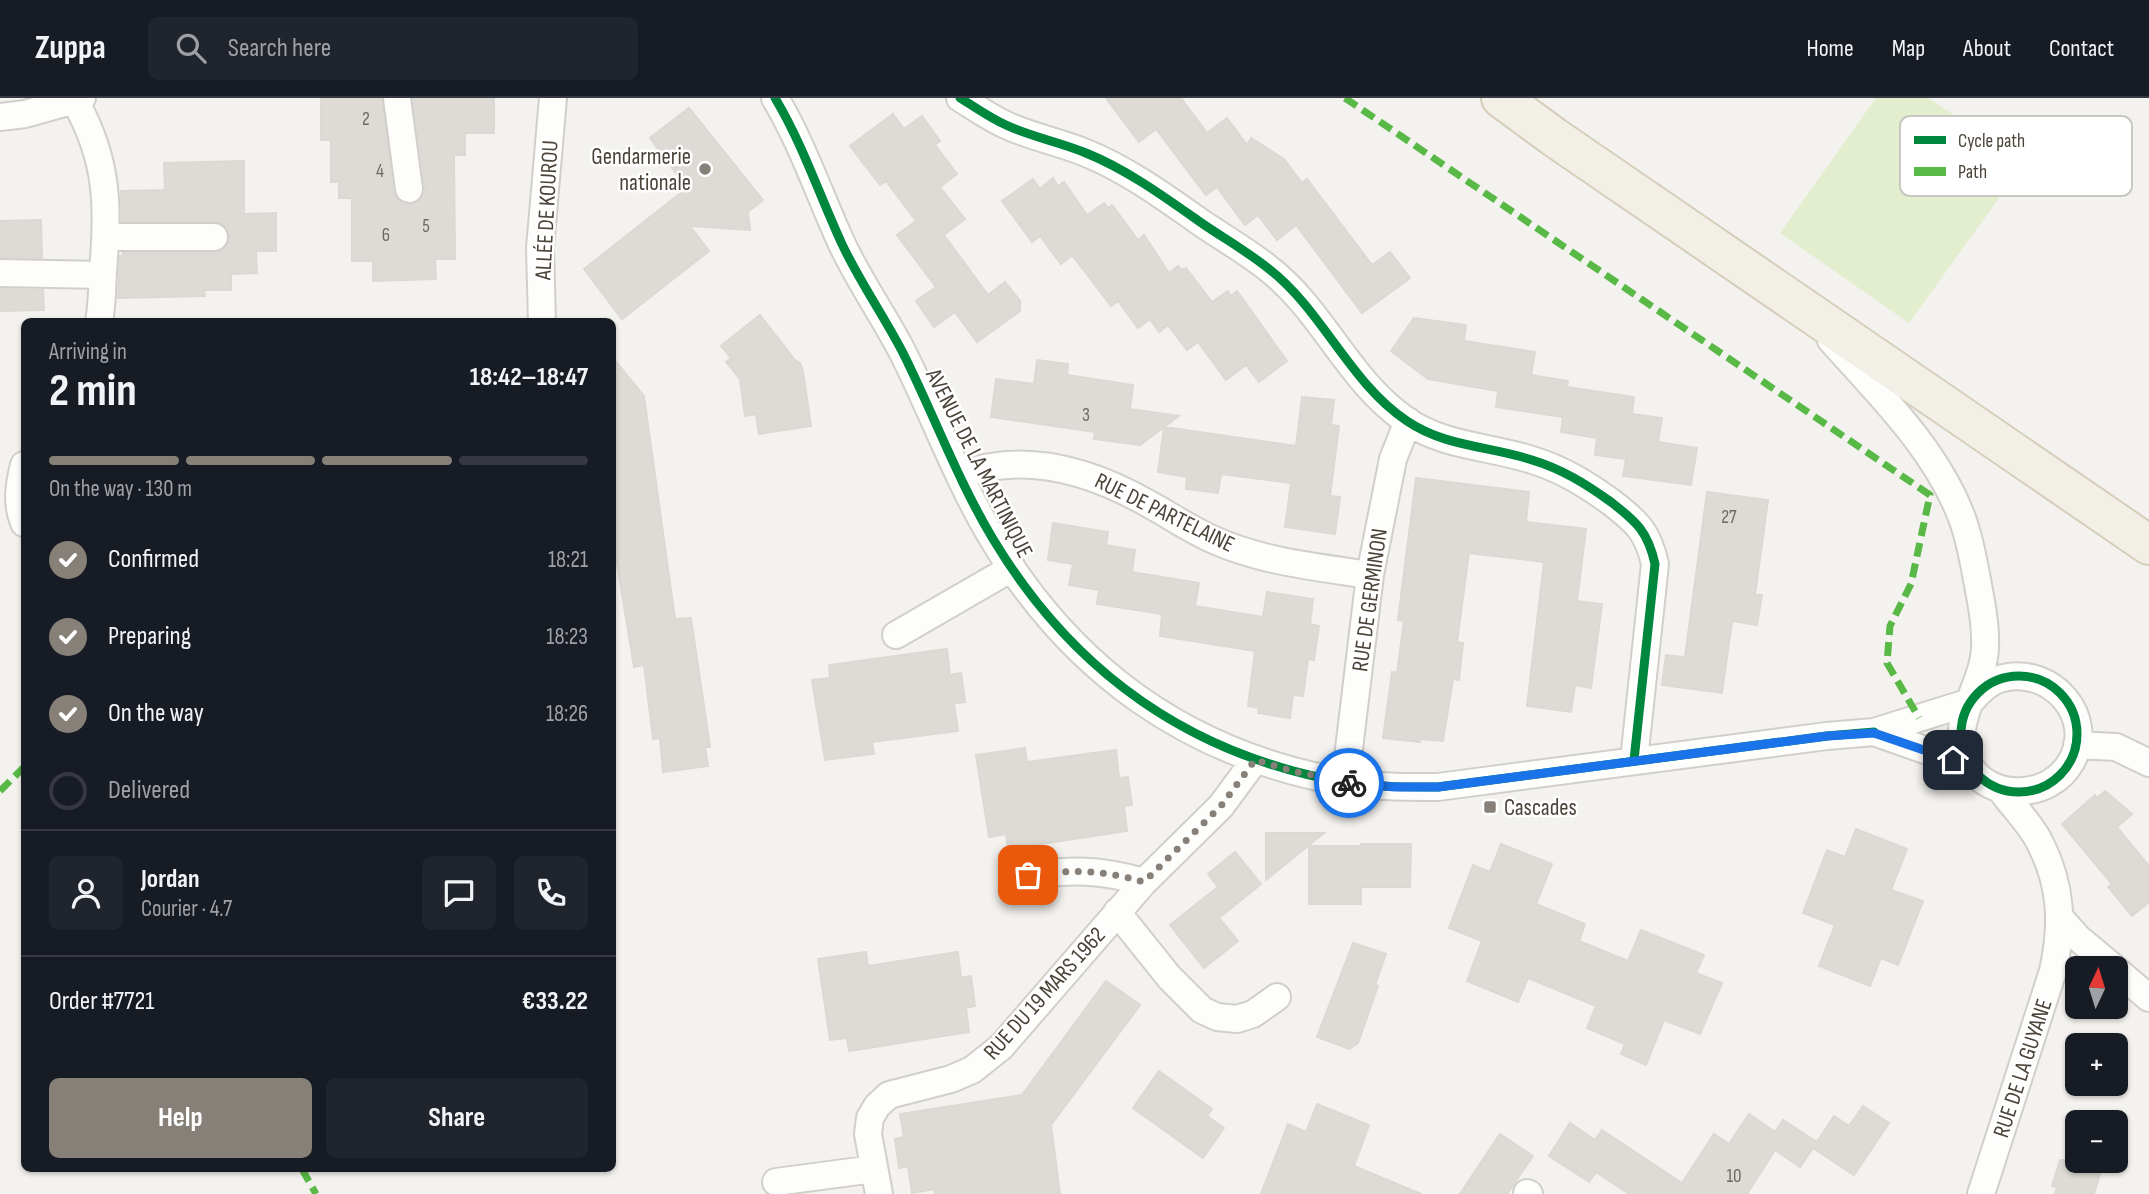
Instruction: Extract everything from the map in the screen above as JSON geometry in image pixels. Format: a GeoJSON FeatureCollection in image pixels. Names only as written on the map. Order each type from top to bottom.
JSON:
{"type":"FeatureCollection","features":[{"type":"Feature","properties":{"kind":"main road"},"geometry":{"type":"LineString","coordinates":[[1492,98],[1554,137]]}},
{"type":"Feature","properties":{"kind":"main road"},"geometry":{"type":"LineString","coordinates":[[1501,98],[2149,545]]}},
{"type":"Feature","properties":{"kind":"street"},"geometry":{"type":"LineString","coordinates":[[397,98],[409,189]]}},
{"type":"Feature","properties":{"kind":"street","name":"ALLÉE DE KOUROU"},"geometry":{"type":"LineString","coordinates":[[542,318],[540,248],[554,98]]}},
{"type":"Feature","properties":{"kind":"street","name":"AVENUE DE LA MARTINIQUE"},"geometry":{"type":"LineString","coordinates":[[775,98],[791,125],[842,244],[902,352],[992,538],[1012,568],[1046,615],[1081,653],[1124,690],[1207,741],[1255,760],[1345,782],[1395,787],[1438,787],[1827,736],[1874,733],[1970,702]]}},
{"type":"Feature","properties":{"kind":"street"},"geometry":{"type":"LineString","coordinates":[[960,98],[1004,125],[1085,152],[1117,169],[1161,194],[1269,268],[1291,288],[1370,387],[1408,421],[1440,438],[1530,459],[1560,470],[1631,517],[1645,532],[1655,564],[1634,760]]}},
{"type":"Feature","properties":{"kind":"street"},"geometry":{"type":"LineString","coordinates":[[0,117],[25,114],[78,99],[100,158],[105,182],[106,237],[99,318]]}},
{"type":"Feature","properties":{"kind":"street"},"geometry":{"type":"LineString","coordinates":[[106,237],[214,237]]}},
{"type":"Feature","properties":{"kind":"street"},"geometry":{"type":"LineString","coordinates":[[0,273],[103,275]]}},
{"type":"Feature","properties":{"kind":"street"},"geometry":{"type":"LineString","coordinates":[[1804,309],[1901,420],[1944,481],[1962,519],[1975,566],[1985,620],[1983,663],[1963,718],[1961,734],[1963,751],[1970,766],[1984,781],[2001,790],[2036,790],[2050,784],[2072,761],[2077,745],[2077,725],[2071,706],[2059,690],[2041,680],[2021,675],[2001,678],[1983,687],[1970,702]]}},
{"type":"Feature","properties":{"kind":"street","name":"RUE DE GERMINON"},"geometry":{"type":"LineString","coordinates":[[1345,782],[1370,575],[1394,459],[1408,421]]}},
{"type":"Feature","properties":{"kind":"street","name":"RUE DE PARTELAINE"},"geometry":{"type":"LineString","coordinates":[[961,475],[983,467],[1025,464],[1077,471],[1102,480],[1215,541],[1294,563],[1370,575]]}},
{"type":"Feature","properties":{"kind":"street"},"geometry":{"type":"LineString","coordinates":[[14,512],[21,478]]}},
{"type":"Feature","properties":{"kind":"street"},"geometry":{"type":"LineString","coordinates":[[2073,493],[2149,524]]}},
{"type":"Feature","properties":{"kind":"street"},"geometry":{"type":"LineString","coordinates":[[896,635],[1012,568]]}},
{"type":"Feature","properties":{"kind":"street","name":"AVENUE DE LA MARTINIQUE"},"geometry":{"type":"LineString","coordinates":[[1874,733],[1970,766]]}},
{"type":"Feature","properties":{"kind":"street"},"geometry":{"type":"LineString","coordinates":[[2077,745],[2116,747],[2149,764]]}},
{"type":"Feature","properties":{"kind":"street","name":"RUE DU 19 MARS 1962"},"geometry":{"type":"LineString","coordinates":[[776,1182],[877,1182],[868,1134],[870,1118],[877,1106],[889,1095],[951,1079],[972,1070],[1001,1047],[1144,882],[1221,806],[1255,760]]}},
{"type":"Feature","properties":{"kind":"street","name":"RUE DE LA GUYANE"},"geometry":{"type":"LineString","coordinates":[[1981,1194],[2053,971],[2061,919],[2057,891],[2040,842],[2001,790]]}},
{"type":"Feature","properties":{"kind":"street"},"geometry":{"type":"LineString","coordinates":[[1028,875],[1087,871],[1144,882]]}},
{"type":"Feature","properties":{"kind":"street"},"geometry":{"type":"LineString","coordinates":[[1117,912],[1169,976],[1202,1010],[1217,1017],[1237,1019],[1253,1014],[1277,997]]}},
{"type":"Feature","properties":{"kind":"street"},"geometry":{"type":"LineString","coordinates":[[2061,919],[2099,956]]}},
{"type":"Feature","properties":{"kind":"street"},"geometry":{"type":"LineString","coordinates":[[2128,980],[2149,998]]}},
{"type":"Feature","properties":{"kind":"green space"},"geometry":{"type":"Polygon","coordinates":[[[1876,98],[1928,98],[1955,116],[1900,116],[1900,196],[2001,196],[1909,323],[1780,233],[1876,98]]]}},
{"type":"Feature","properties":{"kind":"building"},"geometry":{"type":"Polygon","coordinates":[[[321,98],[382,98],[393,191],[397,199],[410,205],[419,201],[425,188],[413,98],[494,98],[494,133],[465,133],[465,155],[454,155],[455,259],[435,259],[436,279],[373,281],[373,261],[352,261],[352,198],[339,198],[339,182],[331,182],[331,140],[321,140],[321,98]]]}},
{"type":"Feature","properties":{"kind":"building"},"geometry":{"type":"Polygon","coordinates":[[[1106,98],[1181,98],[1207,133],[1227,118],[1247,145],[1251,138],[1284,159],[1302,183],[1307,179],[1372,265],[1390,252],[1410,278],[1362,313],[1296,225],[1277,240],[1258,215],[1245,225],[1217,187],[1206,195],[1156,129],[1139,142],[1106,98]]]}},
{"type":"Feature","properties":{"kind":"building"},"geometry":{"type":"Polygon","coordinates":[[[689,108],[763,200],[748,212],[750,230],[690,226],[709,251],[622,319],[584,269],[687,188],[650,138],[689,108]]]}},
{"type":"Feature","properties":{"kind":"building"},"geometry":{"type":"Polygon","coordinates":[[[893,114],[904,129],[922,116],[940,141],[935,145],[957,174],[940,187],[965,219],[944,235],[988,295],[1005,282],[1020,301],[1020,311],[977,342],[955,312],[934,327],[916,301],[936,287],[897,235],[916,221],[886,181],[880,185],[850,146],[893,114]]]}},
{"type":"Feature","properties":{"kind":"building"},"geometry":{"type":"Polygon","coordinates":[[[244,161],[244,214],[276,213],[276,251],[256,251],[257,273],[231,274],[231,290],[204,290],[205,296],[118,298],[120,256],[123,256],[123,253],[215,253],[227,245],[230,238],[227,229],[215,221],[122,221],[121,191],[165,190],[164,163],[244,161]]]}},
{"type":"Feature","properties":{"kind":"building"},"geometry":{"type":"Polygon","coordinates":[[[1053,178],[1058,186],[1064,182],[1087,215],[1104,203],[1108,208],[1112,205],[1138,240],[1144,235],[1169,273],[1178,266],[1182,270],[1186,268],[1212,302],[1228,291],[1231,296],[1237,291],[1287,361],[1259,382],[1246,365],[1226,380],[1198,342],[1187,350],[1168,325],[1159,332],[1150,319],[1138,328],[1118,301],[1111,306],[1072,255],[1061,264],[1040,236],[1032,242],[1002,201],[1033,179],[1040,189],[1053,178]]]}},
{"type":"Feature","properties":{"kind":"building"},"geometry":{"type":"Polygon","coordinates":[[[41,220],[42,258],[0,257],[0,221],[41,220]]]}},
{"type":"Feature","properties":{"kind":"building"},"geometry":{"type":"Polygon","coordinates":[[[0,289],[43,290],[44,310],[0,311],[0,289]]]}},
{"type":"Feature","properties":{"kind":"building"},"geometry":{"type":"Polygon","coordinates":[[[760,315],[800,363],[811,426],[759,434],[756,414],[745,416],[740,379],[726,362],[731,358],[721,346],[760,315]]]}},
{"type":"Feature","properties":{"kind":"building"},"geometry":{"type":"Polygon","coordinates":[[[1414,318],[1466,325],[1464,341],[1535,352],[1531,375],[1568,381],[1567,387],[1634,397],[1632,414],[1662,418],[1658,442],[1697,448],[1691,485],[1623,476],[1626,459],[1595,455],[1597,438],[1561,432],[1563,417],[1496,407],[1498,391],[1428,379],[1391,351],[1414,318]]]}},
{"type":"Feature","properties":{"kind":"building"},"geometry":{"type":"Polygon","coordinates":[[[1037,360],[1068,364],[1067,375],[1133,385],[1130,409],[1179,416],[1140,445],[1094,439],[1095,432],[991,417],[996,379],[1034,384],[1037,360]]]}},
{"type":"Feature","properties":{"kind":"building"},"geometry":{"type":"Polygon","coordinates":[[[616,362],[644,396],[675,619],[691,618],[710,747],[705,747],[708,766],[663,772],[660,738],[653,739],[644,665],[634,667],[616,557],[616,362]]]}},
{"type":"Feature","properties":{"kind":"building"},"geometry":{"type":"Polygon","coordinates":[[[1302,397],[1334,400],[1331,425],[1339,426],[1330,496],[1340,497],[1335,534],[1285,527],[1291,483],[1221,474],[1218,493],[1186,489],[1187,477],[1158,472],[1164,427],[1296,446],[1302,397]]]}},
{"type":"Feature","properties":{"kind":"building"},"geometry":{"type":"Polygon","coordinates":[[[1416,478],[1529,492],[1526,522],[1586,529],[1577,601],[1602,604],[1591,688],[1575,685],[1571,712],[1527,706],[1544,562],[1469,553],[1457,642],[1463,643],[1459,680],[1453,679],[1443,741],[1420,739],[1420,742],[1383,738],[1392,672],[1397,673],[1404,621],[1398,620],[1416,478]]]}},
{"type":"Feature","properties":{"kind":"building"},"geometry":{"type":"Polygon","coordinates":[[[1707,492],[1768,500],[1755,595],[1762,595],[1757,625],[1732,621],[1722,693],[1662,685],[1666,655],[1685,657],[1707,492]]]}},
{"type":"Feature","properties":{"kind":"building"},"geometry":{"type":"Polygon","coordinates":[[[1053,523],[1108,532],[1106,545],[1135,550],[1132,572],[1199,583],[1195,606],[1263,617],[1267,592],[1313,599],[1310,624],[1319,626],[1314,660],[1308,659],[1303,696],[1293,695],[1290,718],[1258,713],[1259,708],[1248,706],[1255,651],[1160,636],[1162,614],[1097,604],[1099,590],[1069,585],[1073,564],[1048,560],[1053,523]]]}},
{"type":"Feature","properties":{"kind":"building"},"geometry":{"type":"Polygon","coordinates":[[[947,649],[950,675],[961,673],[965,702],[954,703],[958,731],[872,742],[874,754],[825,760],[812,680],[830,678],[829,665],[947,649]]]}},
{"type":"Feature","properties":{"kind":"building"},"geometry":{"type":"Polygon","coordinates":[[[1025,748],[1027,762],[1116,750],[1119,778],[1128,777],[1132,805],[1124,806],[1127,831],[1008,849],[1006,834],[989,837],[976,755],[1025,748]]]}},
{"type":"Feature","properties":{"kind":"building"},"geometry":{"type":"Polygon","coordinates":[[[2105,791],[2132,814],[2117,827],[2149,866],[2149,902],[2132,916],[2108,887],[2112,884],[2062,824],[2095,795],[2097,798],[2105,791]]]}},
{"type":"Feature","properties":{"kind":"building"},"geometry":{"type":"Polygon","coordinates":[[[1856,829],[1907,849],[1891,890],[1923,901],[1898,965],[1881,958],[1870,986],[1819,966],[1835,925],[1803,913],[1827,850],[1845,857],[1856,829]]]}},
{"type":"Feature","properties":{"kind":"building"},"geometry":{"type":"Polygon","coordinates":[[[1266,833],[1324,833],[1266,880],[1266,833]]]}},
{"type":"Feature","properties":{"kind":"building"},"geometry":{"type":"Polygon","coordinates":[[[1411,844],[1410,887],[1361,887],[1361,904],[1309,904],[1309,846],[1411,844]]]}},
{"type":"Feature","properties":{"kind":"building"},"geometry":{"type":"Polygon","coordinates":[[[1501,844],[1552,864],[1536,904],[1585,924],[1579,941],[1628,961],[1641,930],[1704,955],[1696,973],[1722,983],[1700,1034],[1664,1020],[1646,1065],[1621,1054],[1625,1044],[1587,1028],[1596,1006],[1528,978],[1518,1002],[1467,981],[1482,941],[1449,928],[1473,865],[1490,872],[1501,844]]]}},
{"type":"Feature","properties":{"kind":"building"},"geometry":{"type":"Polygon","coordinates":[[[1235,852],[1261,884],[1219,918],[1238,941],[1204,968],[1170,925],[1218,887],[1208,874],[1235,852]]]}},
{"type":"Feature","properties":{"kind":"building"},"geometry":{"type":"Polygon","coordinates":[[[1353,943],[1386,954],[1358,1043],[1349,1049],[1317,1037],[1353,943]]]}},
{"type":"Feature","properties":{"kind":"building"},"geometry":{"type":"Polygon","coordinates":[[[866,952],[868,966],[958,952],[961,978],[971,976],[975,1006],[966,1008],[969,1032],[849,1051],[847,1038],[830,1040],[818,959],[866,952]]]}},
{"type":"Feature","properties":{"kind":"building"},"geometry":{"type":"Polygon","coordinates":[[[1106,981],[1140,1005],[1051,1125],[1060,1194],[935,1194],[935,1189],[912,1193],[908,1166],[899,1168],[895,1139],[904,1137],[900,1114],[1022,1095],[1106,981]]]}},
{"type":"Feature","properties":{"kind":"building"},"geometry":{"type":"Polygon","coordinates":[[[1159,1071],[1212,1109],[1207,1116],[1224,1128],[1203,1158],[1133,1108],[1159,1071]]]}},
{"type":"Feature","properties":{"kind":"building"},"geometry":{"type":"Polygon","coordinates":[[[1317,1104],[1369,1125],[1354,1166],[1421,1194],[1261,1194],[1288,1124],[1306,1132],[1317,1104]]]}},
{"type":"Feature","properties":{"kind":"building"},"geometry":{"type":"Polygon","coordinates":[[[1863,1106],[1889,1123],[1854,1175],[1813,1148],[1800,1167],[1775,1150],[1747,1194],[1629,1194],[1596,1172],[1589,1182],[1549,1156],[1570,1123],[1595,1140],[1602,1130],[1682,1183],[1714,1134],[1729,1144],[1749,1114],[1775,1132],[1783,1120],[1817,1142],[1834,1116],[1849,1126],[1863,1106]]]}},
{"type":"Feature","properties":{"kind":"building"},"geometry":{"type":"Polygon","coordinates":[[[1500,1134],[1533,1156],[1507,1194],[1460,1194],[1500,1134]]]}},
{"type":"Feature","properties":{"kind":"building"},"geometry":{"type":"Polygon","coordinates":[[[2060,1160],[2065,1160],[2065,1173],[2100,1173],[2094,1194],[2055,1194],[2057,1187],[2052,1186],[2060,1160]]]}},
{"type":"Feature","properties":{"kind":"marked path"},"geometry":{"type":"LineString","coordinates":[[1345,98],[1930,495],[1911,584],[1890,626],[1887,663],[1919,718]]}},
{"type":"Feature","properties":{"kind":"marked path"},"geometry":{"type":"LineString","coordinates":[[0,791],[21,770]]}},
{"type":"Feature","properties":{"kind":"marked path"},"geometry":{"type":"LineString","coordinates":[[304,1172],[316,1194]]}},
{"type":"Feature","properties":{"kind":"cycle path"},"geometry":{"type":"LineString","coordinates":[[775,98],[802,151],[848,256],[903,353],[993,539],[1025,587],[1060,629],[1099,667],[1141,700],[1186,728],[1235,751],[1287,769],[1355,784],[1426,787],[1874,732]]}},
{"type":"Feature","properties":{"kind":"cycle path"},"geometry":{"type":"LineString","coordinates":[[960,98],[1006,125],[1076,149],[1117,168],[1253,257],[1288,286],[1369,387],[1407,421],[1422,430],[1452,441],[1516,455],[1553,468],[1592,489],[1635,522],[1649,544],[1655,564],[1634,760]]}},
{"type":"Feature","properties":{"kind":"cycle path"},"geometry":{"type":"LineString","coordinates":[[2019,676],[2041,680],[2060,693],[2073,712],[2077,734],[2073,756],[2060,775],[2041,788],[2019,792],[1997,788],[1978,775],[1965,756],[1961,734],[1965,712],[1978,693],[1997,680],[2019,676]]}},
{"type":"Feature","properties":{"kind":"way so far"},"geometry":{"type":"LineString","coordinates":[[1028,875],[1077,870],[1097,871],[1144,882],[1221,806],[1255,760],[1349,783]]}},
{"type":"Feature","properties":{"kind":"place","name":"Gendarmerie nationale"},"geometry":{"type":"Point","coordinates":[705,169]}},
{"type":"Feature","properties":{"kind":"place","name":"Cascades"},"geometry":{"type":"Point","coordinates":[1490,807]}},
{"type":"Feature","properties":{"kind":"route"},"geometry":{"type":"LineString","coordinates":[[1349,783],[1438,787],[1827,736],[1874,733],[1953,760]]}}]}
